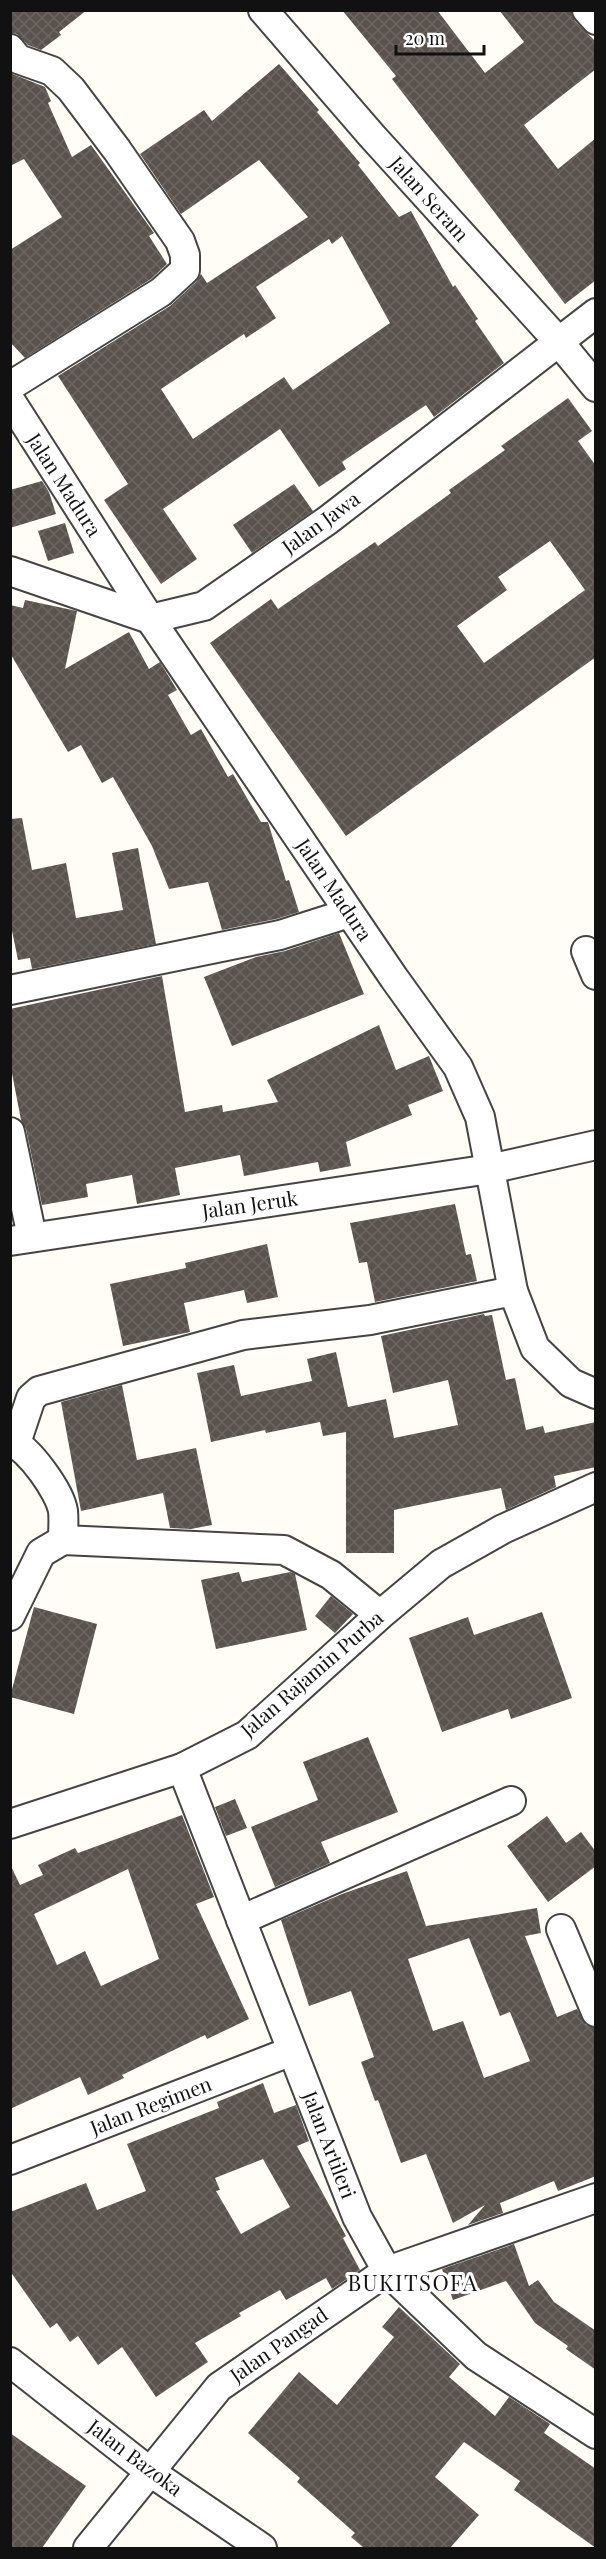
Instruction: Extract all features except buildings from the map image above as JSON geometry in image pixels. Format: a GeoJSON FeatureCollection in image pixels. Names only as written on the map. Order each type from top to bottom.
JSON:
{"type":"FeatureCollection","features":[{"type":"Feature","properties":{"kind":"street","name":"Jalan Seram"},"geometry":{"type":"LineString","coordinates":[[263,10],[372,136],[559,342],[596,387]]}},
{"type":"Feature","properties":{"kind":"street"},"geometry":{"type":"LineString","coordinates":[[587,10],[596,20]]}},
{"type":"Feature","properties":{"kind":"street"},"geometry":{"type":"LineString","coordinates":[[10,49],[18,59],[52,71],[71,89],[92,115],[180,241],[185,255],[185,270],[161,292],[10,386]]}},
{"type":"Feature","properties":{"kind":"street","name":"Jalan Jawa"},"geometry":{"type":"LineString","coordinates":[[150,619],[204,606],[328,520],[596,313]]}},
{"type":"Feature","properties":{"kind":"street","name":"Jalan Madura"},"geometry":{"type":"LineString","coordinates":[[10,400],[150,619],[349,913],[458,1067],[480,1117],[513,1291],[535,1348],[571,1383],[596,1394]]}},
{"type":"Feature","properties":{"kind":"street"},"geometry":{"type":"LineString","coordinates":[[10,571],[150,619]]}},
{"type":"Feature","properties":{"kind":"street"},"geometry":{"type":"LineString","coordinates":[[10,990],[280,935],[349,913]]}},
{"type":"Feature","properties":{"kind":"street"},"geometry":{"type":"LineString","coordinates":[[10,1132],[21,1239]]}},
{"type":"Feature","properties":{"kind":"street","name":"Jalan Jeruk"},"geometry":{"type":"LineString","coordinates":[[21,1239],[490,1169],[596,1145]]}},
{"type":"Feature","properties":{"kind":"street"},"geometry":{"type":"LineString","coordinates":[[63,1540],[63,1510],[52,1486],[28,1455],[13,1442],[31,1398],[39,1391],[243,1335],[370,1320],[513,1291]]}},
{"type":"Feature","properties":{"kind":"street","name":"Jalan Rajamin Purba"},"geometry":{"type":"LineString","coordinates":[[10,1824],[182,1768],[247,1735],[380,1615],[441,1564],[503,1529],[596,1487]]}},
{"type":"Feature","properties":{"kind":"street"},"geometry":{"type":"LineString","coordinates":[[10,1616],[41,1553],[63,1540],[284,1550],[331,1575],[380,1615]]}},
{"type":"Feature","properties":{"kind":"street","name":"Jalan Artileri"},"geometry":{"type":"LineString","coordinates":[[182,1768],[357,2217],[387,2271],[476,2356],[596,2434]]}},
{"type":"Feature","properties":{"kind":"street"},"geometry":{"type":"LineString","coordinates":[[241,1920],[512,1801]]}},
{"type":"Feature","properties":{"kind":"street"},"geometry":{"type":"LineString","coordinates":[[561,1929],[596,2012]]}},
{"type":"Feature","properties":{"kind":"street","name":"Jalan Regimen"},"geometry":{"type":"LineString","coordinates":[[10,2160],[292,2051]]}},
{"type":"Feature","properties":{"kind":"street","name":"Jalan Pangad"},"geometry":{"type":"LineString","coordinates":[[88,2548],[219,2387],[387,2271],[596,2198]]}},
{"type":"Feature","properties":{"kind":"street","name":"Jalan Bazoka"},"geometry":{"type":"LineString","coordinates":[[10,2362],[149,2471],[262,2548]]}},
{"type":"Feature","properties":{"kind":"district","name":"BUKITSOFA"},"geometry":{"type":"Point","coordinates":[413,2283]}}]}
